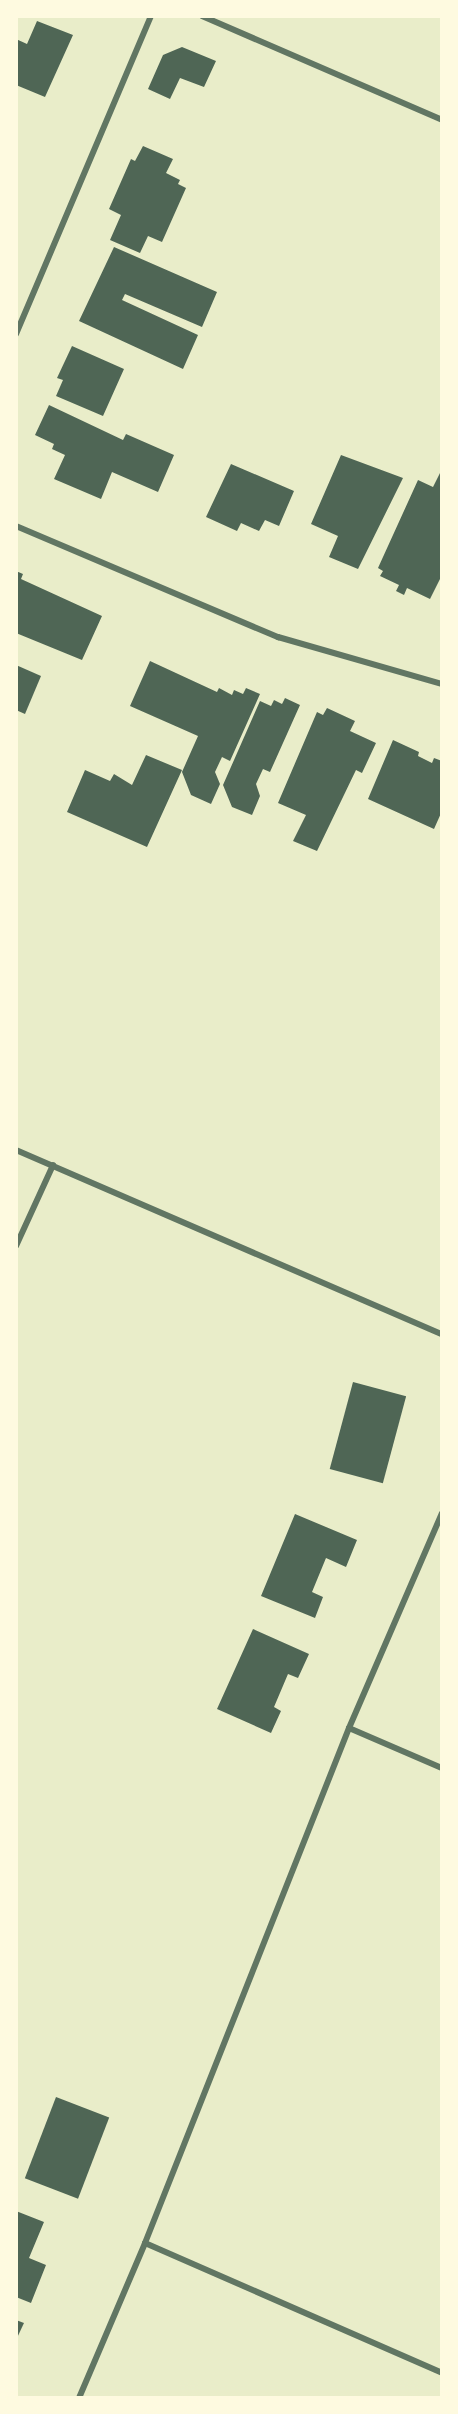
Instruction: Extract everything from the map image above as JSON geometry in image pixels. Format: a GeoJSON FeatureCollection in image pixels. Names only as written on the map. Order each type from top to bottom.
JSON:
{"type":"FeatureCollection","features":[{"type":"Feature","properties":{"kind":"street"},"geometry":{"type":"LineString","coordinates":[[16,334],[151,16]]}},
{"type":"Feature","properties":{"kind":"street"},"geometry":{"type":"LineString","coordinates":[[202,16],[441,120]]}},
{"type":"Feature","properties":{"kind":"street"},"geometry":{"type":"LineString","coordinates":[[16,526],[278,638],[441,684]]}},
{"type":"Feature","properties":{"kind":"street"},"geometry":{"type":"LineString","coordinates":[[16,1150],[441,1334]]}},
{"type":"Feature","properties":{"kind":"street"},"geometry":{"type":"LineString","coordinates":[[16,1246],[52,1165]]}},
{"type":"Feature","properties":{"kind":"street"},"geometry":{"type":"LineString","coordinates":[[79,2397],[146,2243],[349,1728],[441,1513]]}},
{"type":"Feature","properties":{"kind":"street"},"geometry":{"type":"LineString","coordinates":[[349,1728],[441,1768]]}},
{"type":"Feature","properties":{"kind":"street"},"geometry":{"type":"LineString","coordinates":[[146,2243],[441,2373]]}},
{"type":"Feature","properties":{"kind":"building"},"geometry":{"type":"Polygon","coordinates":[[[37,21],[73,35],[45,97],[16,85],[16,39],[27,44],[37,21]]]}},
{"type":"Feature","properties":{"kind":"building"},"geometry":{"type":"Polygon","coordinates":[[[182,47],[216,61],[204,87],[180,78],[170,99],[148,89],[163,55],[182,47]]]}},
{"type":"Feature","properties":{"kind":"building"},"geometry":{"type":"Polygon","coordinates":[[[143,146],[173,159],[166,173],[180,180],[178,184],[186,188],[162,242],[148,236],[140,253],[110,240],[121,215],[109,209],[131,159],[135,161],[143,146]]]}},
{"type":"Feature","properties":{"kind":"building"},"geometry":{"type":"Polygon","coordinates":[[[114,247],[217,292],[202,327],[125,294],[122,300],[198,335],[183,369],[79,321],[114,247]]]}},
{"type":"Feature","properties":{"kind":"building"},"geometry":{"type":"Polygon","coordinates":[[[72,346],[124,369],[103,416],[56,396],[63,380],[57,378],[72,346]]]}},
{"type":"Feature","properties":{"kind":"building"},"geometry":{"type":"Polygon","coordinates":[[[49,405],[123,440],[126,434],[174,455],[158,492],[112,472],[101,499],[54,479],[65,455],[52,449],[54,444],[35,435],[49,405]]]}},
{"type":"Feature","properties":{"kind":"building"},"geometry":{"type":"Polygon","coordinates":[[[341,455],[403,478],[358,569],[329,557],[338,536],[311,524],[341,455]]]}},
{"type":"Feature","properties":{"kind":"building"},"geometry":{"type":"Polygon","coordinates":[[[231,464],[294,491],[279,526],[265,520],[259,531],[241,523],[237,531],[206,517],[231,464]]]}},
{"type":"Feature","properties":{"kind":"building"},"geometry":{"type":"Polygon","coordinates":[[[442,469],[442,575],[430,599],[407,588],[404,595],[396,591],[399,585],[380,576],[383,571],[378,568],[418,480],[433,487],[442,469]]]}},
{"type":"Feature","properties":{"kind":"building"},"geometry":{"type":"Polygon","coordinates":[[[16,571],[23,574],[21,579],[102,616],[82,660],[16,633],[16,571]]]}},
{"type":"Feature","properties":{"kind":"building"},"geometry":{"type":"Polygon","coordinates":[[[150,661],[217,692],[219,688],[232,695],[234,690],[243,694],[246,688],[260,694],[230,761],[222,757],[215,772],[220,784],[211,804],[191,795],[182,772],[198,736],[130,706],[150,661]]]}},
{"type":"Feature","properties":{"kind":"building"},"geometry":{"type":"Polygon","coordinates":[[[16,665],[41,676],[25,714],[16,710],[16,665]]]}},
{"type":"Feature","properties":{"kind":"building"},"geometry":{"type":"Polygon","coordinates":[[[285,698],[300,705],[270,772],[263,769],[256,784],[260,796],[252,815],[232,807],[223,785],[260,701],[271,706],[274,700],[282,704],[285,698]]]}},
{"type":"Feature","properties":{"kind":"building"},"geometry":{"type":"Polygon","coordinates":[[[327,708],[355,721],[350,731],[376,743],[362,773],[356,770],[317,851],[293,841],[306,815],[278,803],[317,712],[323,715],[327,708]]]}},
{"type":"Feature","properties":{"kind":"building"},"geometry":{"type":"Polygon","coordinates":[[[393,740],[419,752],[418,756],[432,763],[434,758],[442,761],[442,811],[434,829],[368,799],[393,740]]]}},
{"type":"Feature","properties":{"kind":"building"},"geometry":{"type":"Polygon","coordinates":[[[146,755],[182,770],[147,847],[67,812],[85,770],[110,781],[114,774],[132,785],[146,755]]]}},
{"type":"Feature","properties":{"kind":"building"},"geometry":{"type":"Polygon","coordinates":[[[353,1382],[406,1396],[383,1483],[330,1469],[353,1382]]]}},
{"type":"Feature","properties":{"kind":"building"},"geometry":{"type":"Polygon","coordinates":[[[295,1514],[357,1540],[346,1567],[326,1558],[312,1592],[323,1597],[315,1618],[261,1596],[295,1514]]]}},
{"type":"Feature","properties":{"kind":"building"},"geometry":{"type":"Polygon","coordinates":[[[253,1629],[309,1654],[298,1678],[288,1674],[274,1707],[281,1711],[271,1733],[217,1709],[253,1629]]]}},
{"type":"Feature","properties":{"kind":"building"},"geometry":{"type":"Polygon","coordinates":[[[56,2097],[109,2117],[78,2199],[25,2178],[56,2097]]]}},
{"type":"Feature","properties":{"kind":"building"},"geometry":{"type":"Polygon","coordinates":[[[16,2211],[44,2222],[29,2258],[46,2265],[31,2303],[16,2297],[16,2211]]]}},
{"type":"Feature","properties":{"kind":"building"},"geometry":{"type":"Polygon","coordinates":[[[16,2320],[24,2323],[16,2340],[16,2320]]]}}]}
